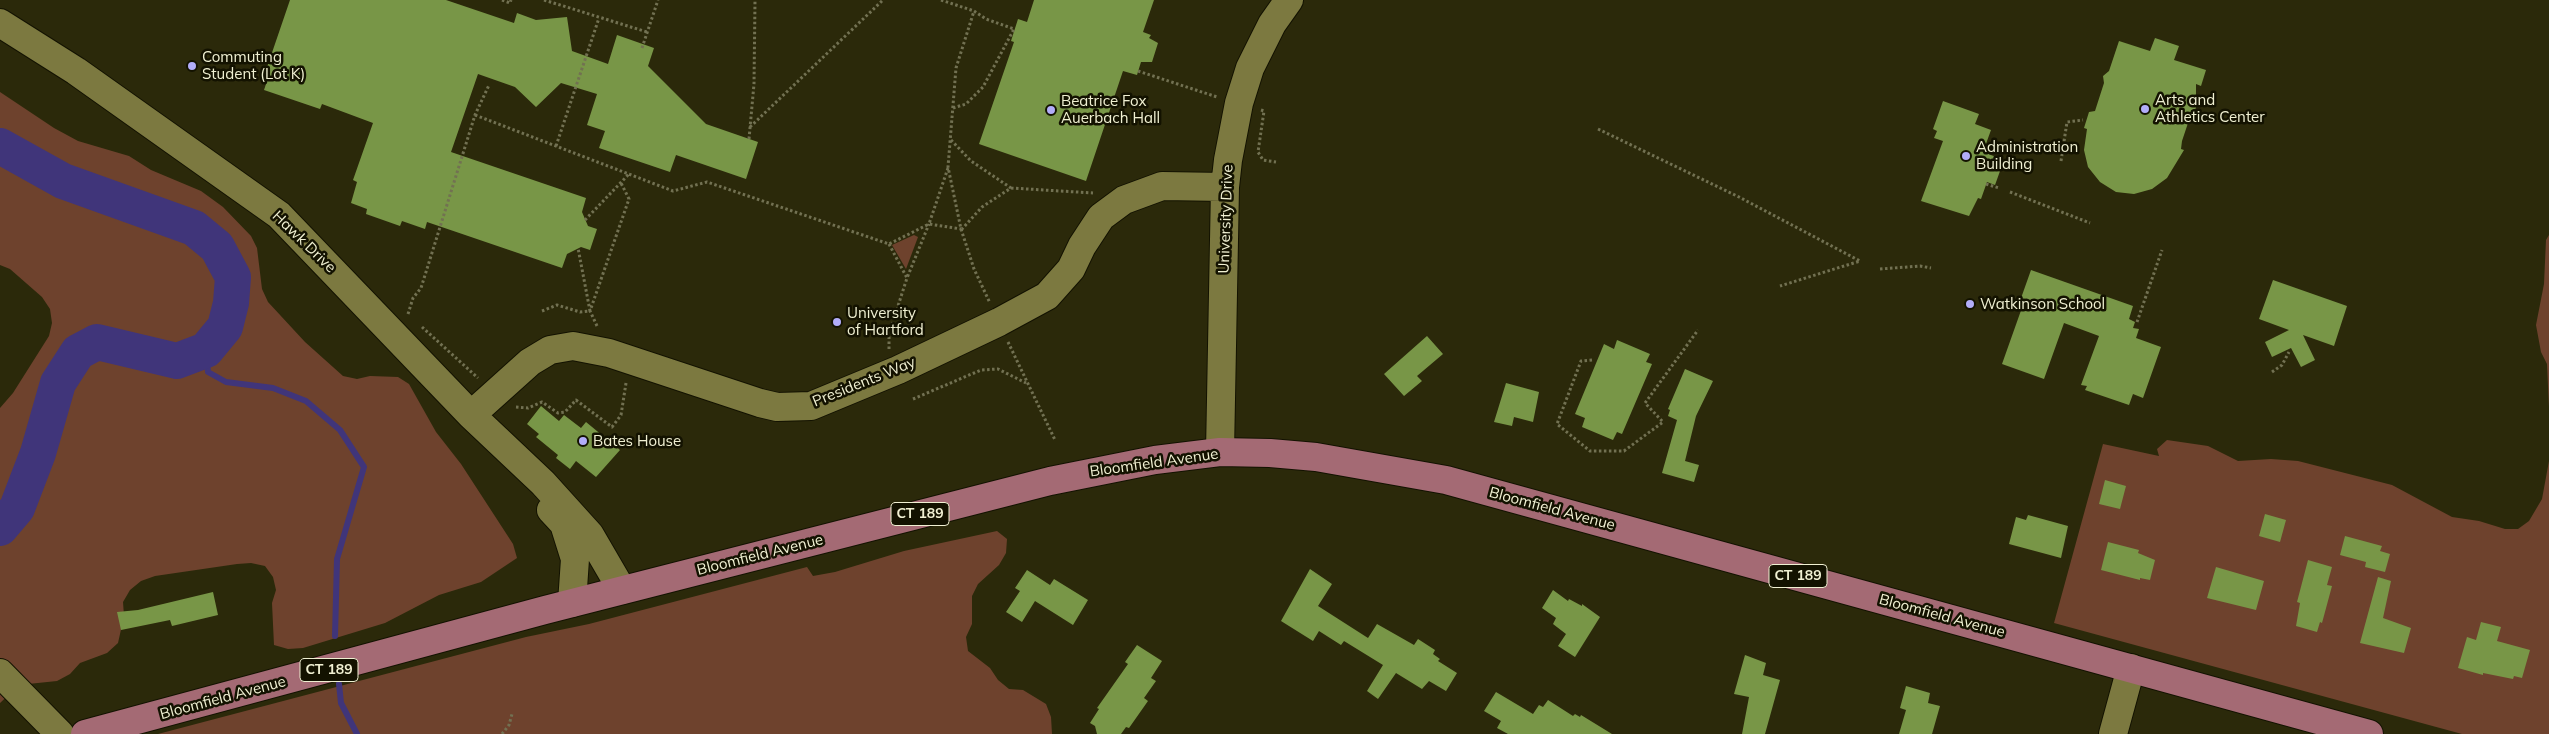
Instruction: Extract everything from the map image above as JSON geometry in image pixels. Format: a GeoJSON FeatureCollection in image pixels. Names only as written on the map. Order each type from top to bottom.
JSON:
{"type":"FeatureCollection","features":[{"type":"Feature","properties":{"kind":"main road","name":"Bloomfield Avenue"},"geometry":{"type":"LineString","coordinates":[[85,734],[572,603],[1066,477],[1155,460],[1220,452],[1270,453],[1316,457],[1446,480],[2369,734]]}},
{"type":"Feature","properties":{"kind":"street","name":"University Drive"},"geometry":{"type":"LineString","coordinates":[[1220,452],[1225,188],[1239,103],[1245,84],[1264,40],[1289,0]]}},
{"type":"Feature","properties":{"kind":"street","name":"Hawk Drive"},"geometry":{"type":"LineString","coordinates":[[0,23],[76,70],[279,215],[471,416],[543,483],[590,535],[622,590]]}},
{"type":"Feature","properties":{"kind":"street","name":"Presidents Way"},"geometry":{"type":"LineString","coordinates":[[471,416],[530,362],[550,350],[573,346],[609,353],[760,403],[777,407],[810,406],[898,370],[999,322],[1047,296],[1071,269],[1082,246],[1101,217],[1124,200],[1162,186],[1225,188]]}},
{"type":"Feature","properties":{"kind":"street","name":"Hawk Drive"},"geometry":{"type":"LineString","coordinates":[[524,467],[534,492],[564,524],[575,559],[572,603]]}},
{"type":"Feature","properties":{"kind":"street"},"geometry":{"type":"LineString","coordinates":[[2112,734],[2131,668]]}},
{"type":"Feature","properties":{"kind":"street"},"geometry":{"type":"LineString","coordinates":[[0,673],[60,734]]}},
{"type":"Feature","properties":{"kind":"path"},"geometry":{"type":"LineString","coordinates":[[502,0],[510,3],[511,0]]}},
{"type":"Feature","properties":{"kind":"path"},"geometry":{"type":"LineString","coordinates":[[544,0],[647,32]]}},
{"type":"Feature","properties":{"kind":"path"},"geometry":{"type":"LineString","coordinates":[[642,48],[658,0]]}},
{"type":"Feature","properties":{"kind":"path"},"geometry":{"type":"LineString","coordinates":[[749,139],[754,84],[756,0]]}},
{"type":"Feature","properties":{"kind":"path"},"geometry":{"type":"LineString","coordinates":[[750,127],[883,0]]}},
{"type":"Feature","properties":{"kind":"path"},"geometry":{"type":"LineString","coordinates":[[941,0],[974,11],[986,19],[1014,29],[983,87],[966,104],[953,108]]}},
{"type":"Feature","properties":{"kind":"path"},"geometry":{"type":"LineString","coordinates":[[889,351],[889,334],[907,278],[929,224],[948,167],[956,68],[974,11]]}},
{"type":"Feature","properties":{"kind":"path"},"geometry":{"type":"LineString","coordinates":[[556,146],[599,18]]}},
{"type":"Feature","properties":{"kind":"path"},"geometry":{"type":"LineString","coordinates":[[1138,71],[1221,98],[1219,104]]}},
{"type":"Feature","properties":{"kind":"path"},"geometry":{"type":"LineString","coordinates":[[414,320],[408,314],[413,298],[421,288],[475,115],[490,85]]}},
{"type":"Feature","properties":{"kind":"path"},"geometry":{"type":"LineString","coordinates":[[1256,108],[1264,111],[1258,152],[1263,160],[1276,162]]}},
{"type":"Feature","properties":{"kind":"path"},"geometry":{"type":"LineString","coordinates":[[475,115],[673,191],[707,182],[889,244],[907,278]]}},
{"type":"Feature","properties":{"kind":"path"},"geometry":{"type":"LineString","coordinates":[[2061,161],[2068,122],[2083,120]]}},
{"type":"Feature","properties":{"kind":"path"},"geometry":{"type":"LineString","coordinates":[[1598,129],[1740,197],[1860,261],[1780,286]]}},
{"type":"Feature","properties":{"kind":"path"},"geometry":{"type":"LineString","coordinates":[[951,140],[971,161],[1011,188],[1099,193]]}},
{"type":"Feature","properties":{"kind":"path"},"geometry":{"type":"LineString","coordinates":[[948,167],[962,229],[974,269],[994,312]]}},
{"type":"Feature","properties":{"kind":"path"},"geometry":{"type":"LineString","coordinates":[[585,220],[628,174]]}},
{"type":"Feature","properties":{"kind":"path"},"geometry":{"type":"LineString","coordinates":[[590,311],[629,199],[621,183]]}},
{"type":"Feature","properties":{"kind":"path"},"geometry":{"type":"LineString","coordinates":[[1986,184],[1999,188]]}},
{"type":"Feature","properties":{"kind":"path"},"geometry":{"type":"LineString","coordinates":[[962,229],[982,207],[1011,188]]}},
{"type":"Feature","properties":{"kind":"path"},"geometry":{"type":"LineString","coordinates":[[2010,192],[2090,223]]}},
{"type":"Feature","properties":{"kind":"path"},"geometry":{"type":"LineString","coordinates":[[889,244],[929,224],[962,229]]}},
{"type":"Feature","properties":{"kind":"path"},"geometry":{"type":"LineString","coordinates":[[578,248],[590,311],[602,334]]}},
{"type":"Feature","properties":{"kind":"path"},"geometry":{"type":"LineString","coordinates":[[2137,322],[2162,250]]}},
{"type":"Feature","properties":{"kind":"path"},"geometry":{"type":"LineString","coordinates":[[1880,269],[1920,266],[1932,268]]}},
{"type":"Feature","properties":{"kind":"path"},"geometry":{"type":"LineString","coordinates":[[542,310],[557,305],[580,312],[590,311]]}},
{"type":"Feature","properties":{"kind":"path"},"geometry":{"type":"LineString","coordinates":[[420,325],[483,382]]}},
{"type":"Feature","properties":{"kind":"path"},"geometry":{"type":"LineString","coordinates":[[1592,360],[1581,361],[1557,424],[1590,451],[1624,451],[1663,422],[1645,403],[1698,330]]}},
{"type":"Feature","properties":{"kind":"path"},"geometry":{"type":"LineString","coordinates":[[1007,341],[1055,440]]}},
{"type":"Feature","properties":{"kind":"path"},"geometry":{"type":"LineString","coordinates":[[2272,372],[2282,365],[2289,352]]}},
{"type":"Feature","properties":{"kind":"path"},"geometry":{"type":"LineString","coordinates":[[913,400],[981,370],[998,369],[1026,383]]}},
{"type":"Feature","properties":{"kind":"path"},"geometry":{"type":"LineString","coordinates":[[512,405],[528,408],[542,402],[558,413],[565,412],[576,400],[612,427],[621,415],[626,380]]}},
{"type":"Feature","properties":{"kind":"path"},"geometry":{"type":"LineString","coordinates":[[502,734],[509,725],[512,714]]}},
{"type":"Feature","properties":{"kind":"shaded area"},"geometry":{"type":"Polygon","coordinates":[[[0,92],[54,128],[78,141],[129,156],[151,170],[201,191],[223,207],[251,236],[257,248],[262,289],[268,302],[305,342],[343,376],[357,379],[370,376],[398,377],[409,384],[436,432],[461,464],[513,544],[517,558],[481,582],[439,595],[385,623],[303,648],[288,649],[274,645],[272,603],[276,590],[273,577],[265,566],[251,563],[237,564],[155,576],[141,581],[130,590],[123,602],[124,616],[118,643],[107,653],[80,663],[70,674],[57,681],[28,684],[15,689],[0,703],[0,408],[13,393],[49,336],[52,323],[50,309],[42,297],[10,269],[0,265],[0,92]]]}},
{"type":"Feature","properties":{"kind":"shaded area"},"geometry":{"type":"Polygon","coordinates":[[[914,235],[918,237],[906,269],[892,245],[914,235]]]}},
{"type":"Feature","properties":{"kind":"shaded area"},"geometry":{"type":"Polygon","coordinates":[[[2549,235],[2549,407],[2547,364],[2541,352],[2536,325],[2544,284],[2546,240],[2549,235]]]}},
{"type":"Feature","properties":{"kind":"shaded area"},"geometry":{"type":"Polygon","coordinates":[[[2167,440],[2208,446],[2238,461],[2271,459],[2298,461],[2392,485],[2452,517],[2479,521],[2505,529],[2518,529],[2529,521],[2542,499],[2549,461],[2549,734],[2462,734],[2054,623],[2103,444],[2159,456],[2157,449],[2167,440]]]}},
{"type":"Feature","properties":{"kind":"shaded area"},"geometry":{"type":"Polygon","coordinates":[[[997,531],[1007,539],[1006,553],[999,565],[978,584],[972,596],[972,624],[966,637],[968,651],[990,668],[998,680],[1009,689],[1023,690],[1046,704],[1051,717],[1052,734],[158,734],[526,637],[589,624],[807,567],[813,576],[835,572],[904,551],[997,531]]]}},
{"type":"Feature","properties":{"kind":"building"},"geometry":{"type":"Polygon","coordinates":[[[290,0],[446,0],[514,23],[517,13],[536,20],[567,17],[572,51],[608,64],[617,35],[654,48],[648,66],[706,124],[758,142],[746,179],[676,155],[670,172],[599,148],[605,131],[587,125],[597,94],[561,83],[536,107],[515,87],[478,74],[451,152],[586,198],[582,212],[588,226],[597,229],[590,250],[581,247],[567,254],[562,268],[427,222],[425,229],[402,221],[400,226],[366,214],[367,209],[351,203],[357,182],[353,180],[373,123],[322,104],[320,109],[264,90],[267,81],[263,79],[290,0]]]}},
{"type":"Feature","properties":{"kind":"building","name":"Beatrice Fox Auerbach Hall"},"geometry":{"type":"Polygon","coordinates":[[[1034,0],[1154,0],[1143,32],[1151,35],[1149,38],[1158,43],[1152,62],[1141,62],[1137,75],[1123,71],[1086,181],[979,144],[1014,42],[1011,41],[1018,19],[1027,22],[1034,0]]]}},
{"type":"Feature","properties":{"kind":"building","name":"Arts and Athletics Center"},"geometry":{"type":"Polygon","coordinates":[[[2155,38],[2179,46],[2174,60],[2206,70],[2201,86],[2196,84],[2196,108],[2191,114],[2182,141],[2181,149],[2184,150],[2167,178],[2152,189],[2134,194],[2116,192],[2100,182],[2088,167],[2084,150],[2087,129],[2084,128],[2089,112],[2095,111],[2104,83],[2103,76],[2109,71],[2119,41],[2150,51],[2155,38]]]}},
{"type":"Feature","properties":{"kind":"building","name":"Administration Building"},"geometry":{"type":"Polygon","coordinates":[[[1943,101],[1979,114],[1975,124],[1991,130],[1983,152],[2004,160],[1995,185],[1987,182],[1981,199],[1978,198],[1969,216],[1921,201],[1943,141],[1934,138],[1937,131],[1933,129],[1943,101]]]}},
{"type":"Feature","properties":{"kind":"building"},"geometry":{"type":"Polygon","coordinates":[[[2031,270],[2133,306],[2129,319],[2135,322],[2133,328],[2139,329],[2136,338],[2161,347],[2143,398],[2133,394],[2129,405],[2085,390],[2087,386],[2081,385],[2099,336],[2064,323],[2044,379],[2002,364],[2024,302],[2020,301],[2031,270]]]}},
{"type":"Feature","properties":{"kind":"building"},"geometry":{"type":"Polygon","coordinates":[[[2273,280],[2347,306],[2334,346],[2303,335],[2315,360],[2301,367],[2291,348],[2272,357],[2265,342],[2289,330],[2259,319],[2273,280]]]}},
{"type":"Feature","properties":{"kind":"building"},"geometry":{"type":"Polygon","coordinates":[[[1427,336],[1443,354],[1417,376],[1422,381],[1404,396],[1384,374],[1427,336]]]}},
{"type":"Feature","properties":{"kind":"building"},"geometry":{"type":"Polygon","coordinates":[[[1617,340],[1650,354],[1646,362],[1652,364],[1622,434],[1617,432],[1613,440],[1582,427],[1585,418],[1575,414],[1604,344],[1614,349],[1617,340]]]}},
{"type":"Feature","properties":{"kind":"building"},"geometry":{"type":"Polygon","coordinates":[[[1685,369],[1713,381],[1696,416],[1685,461],[1699,465],[1694,482],[1662,473],[1677,420],[1668,416],[1670,410],[1668,409],[1685,369]]]}},
{"type":"Feature","properties":{"kind":"building"},"geometry":{"type":"Polygon","coordinates":[[[1506,383],[1539,392],[1533,422],[1514,417],[1512,426],[1494,422],[1506,383]]]}},
{"type":"Feature","properties":{"kind":"building","name":"Bates House"},"geometry":{"type":"Polygon","coordinates":[[[541,406],[559,421],[564,415],[581,428],[586,422],[620,450],[596,477],[576,461],[570,469],[556,458],[558,455],[536,437],[539,434],[527,424],[541,406]]]}},
{"type":"Feature","properties":{"kind":"building"},"geometry":{"type":"Polygon","coordinates":[[[2105,480],[2126,486],[2120,509],[2099,504],[2105,480]]]}},
{"type":"Feature","properties":{"kind":"building"},"geometry":{"type":"Polygon","coordinates":[[[2265,514],[2286,520],[2280,542],[2259,536],[2265,514]]]}},
{"type":"Feature","properties":{"kind":"building"},"geometry":{"type":"Polygon","coordinates":[[[2028,515],[2068,526],[2061,558],[2009,544],[2016,517],[2026,520],[2028,515]]]}},
{"type":"Feature","properties":{"kind":"building"},"geometry":{"type":"Polygon","coordinates":[[[2345,536],[2382,546],[2380,551],[2390,554],[2385,572],[2365,567],[2366,562],[2340,555],[2345,536]]]}},
{"type":"Feature","properties":{"kind":"building"},"geometry":{"type":"Polygon","coordinates":[[[2108,542],[2139,550],[2138,553],[2155,560],[2150,580],[2140,578],[2140,580],[2101,570],[2108,542]]]}},
{"type":"Feature","properties":{"kind":"building"},"geometry":{"type":"Polygon","coordinates":[[[2308,560],[2332,567],[2327,585],[2332,586],[2322,623],[2320,622],[2317,632],[2296,626],[2300,603],[2297,602],[2308,560]]]}},
{"type":"Feature","properties":{"kind":"building"},"geometry":{"type":"Polygon","coordinates":[[[2216,567],[2264,581],[2256,610],[2207,598],[2216,567]]]}},
{"type":"Feature","properties":{"kind":"building"},"geometry":{"type":"Polygon","coordinates":[[[1310,569],[1332,584],[1318,606],[1368,638],[1377,624],[1414,645],[1418,639],[1435,650],[1433,654],[1440,659],[1438,661],[1457,673],[1446,691],[1429,681],[1422,689],[1396,673],[1378,699],[1367,691],[1383,665],[1344,641],[1341,645],[1319,631],[1313,641],[1281,621],[1310,569]]]}},
{"type":"Feature","properties":{"kind":"building"},"geometry":{"type":"Polygon","coordinates":[[[1027,570],[1050,585],[1054,579],[1088,600],[1073,625],[1035,601],[1022,622],[1006,612],[1020,591],[1015,588],[1027,570]]]}},
{"type":"Feature","properties":{"kind":"building"},"geometry":{"type":"Polygon","coordinates":[[[2378,577],[2391,581],[2383,618],[2411,628],[2404,653],[2360,643],[2378,577]]]}},
{"type":"Feature","properties":{"kind":"building"},"geometry":{"type":"Polygon","coordinates":[[[1553,590],[1568,601],[1569,599],[1582,606],[1582,604],[1600,617],[1575,657],[1558,646],[1566,634],[1553,624],[1556,618],[1542,608],[1553,590]]]}},
{"type":"Feature","properties":{"kind":"building"},"geometry":{"type":"Polygon","coordinates":[[[213,592],[218,615],[172,626],[170,620],[121,630],[117,612],[138,610],[213,592]]]}},
{"type":"Feature","properties":{"kind":"building"},"geometry":{"type":"Polygon","coordinates":[[[2481,622],[2501,627],[2497,641],[2530,650],[2522,678],[2514,676],[2513,679],[2483,673],[2483,675],[2458,668],[2467,637],[2476,640],[2481,622]]]}},
{"type":"Feature","properties":{"kind":"building"},"geometry":{"type":"Polygon","coordinates":[[[1137,645],[1162,661],[1151,678],[1156,681],[1144,698],[1148,701],[1129,728],[1126,727],[1121,734],[1097,734],[1095,726],[1090,723],[1099,709],[1097,708],[1128,664],[1125,662],[1137,645]]]}},
{"type":"Feature","properties":{"kind":"building"},"geometry":{"type":"Polygon","coordinates":[[[1745,655],[1766,663],[1763,675],[1780,680],[1765,734],[1742,734],[1749,697],[1734,694],[1745,655]]]}},
{"type":"Feature","properties":{"kind":"building"},"geometry":{"type":"Polygon","coordinates":[[[1906,686],[1930,693],[1928,703],[1940,706],[1932,734],[1899,734],[1906,710],[1900,708],[1906,686]]]}},
{"type":"Feature","properties":{"kind":"building"},"geometry":{"type":"Polygon","coordinates":[[[1496,692],[1533,714],[1539,705],[1543,707],[1548,700],[1573,716],[1575,714],[1580,717],[1581,715],[1612,734],[1508,734],[1497,728],[1501,721],[1484,711],[1496,692]]]}},
{"type":"Feature","properties":{"kind":"waterway"},"geometry":{"type":"LineString","coordinates":[[0,146],[63,181],[194,228],[217,247],[233,277],[231,303],[225,327],[206,350],[177,361],[97,342],[78,352],[58,383],[38,453],[17,508],[0,528]]}},
{"type":"Feature","properties":{"kind":"waterway"},"geometry":{"type":"LineString","coordinates":[[206,350],[208,372],[226,382],[273,388],[306,401],[340,430],[364,467],[337,559],[335,636]]}},
{"type":"Feature","properties":{"kind":"waterway"},"geometry":{"type":"LineString","coordinates":[[339,684],[341,703],[357,734]]}},
{"type":"Feature","properties":{"kind":"place","name":"Commuting Student (Lot K)"},"geometry":{"type":"Point","coordinates":[192,66]}},
{"type":"Feature","properties":{"kind":"place","name":"Arts and Athletics Center"},"geometry":{"type":"Point","coordinates":[2145,109]}},
{"type":"Feature","properties":{"kind":"place","name":"Beatrice Fox Auerbach Hall"},"geometry":{"type":"Point","coordinates":[1051,110]}},
{"type":"Feature","properties":{"kind":"place","name":"Administration Building"},"geometry":{"type":"Point","coordinates":[1966,156]}},
{"type":"Feature","properties":{"kind":"place","name":"Watkinson School"},"geometry":{"type":"Point","coordinates":[1970,304]}},
{"type":"Feature","properties":{"kind":"place","name":"University of Hartford"},"geometry":{"type":"Point","coordinates":[837,322]}},
{"type":"Feature","properties":{"kind":"place","name":"Bates House"},"geometry":{"type":"Point","coordinates":[583,441]}}]}
